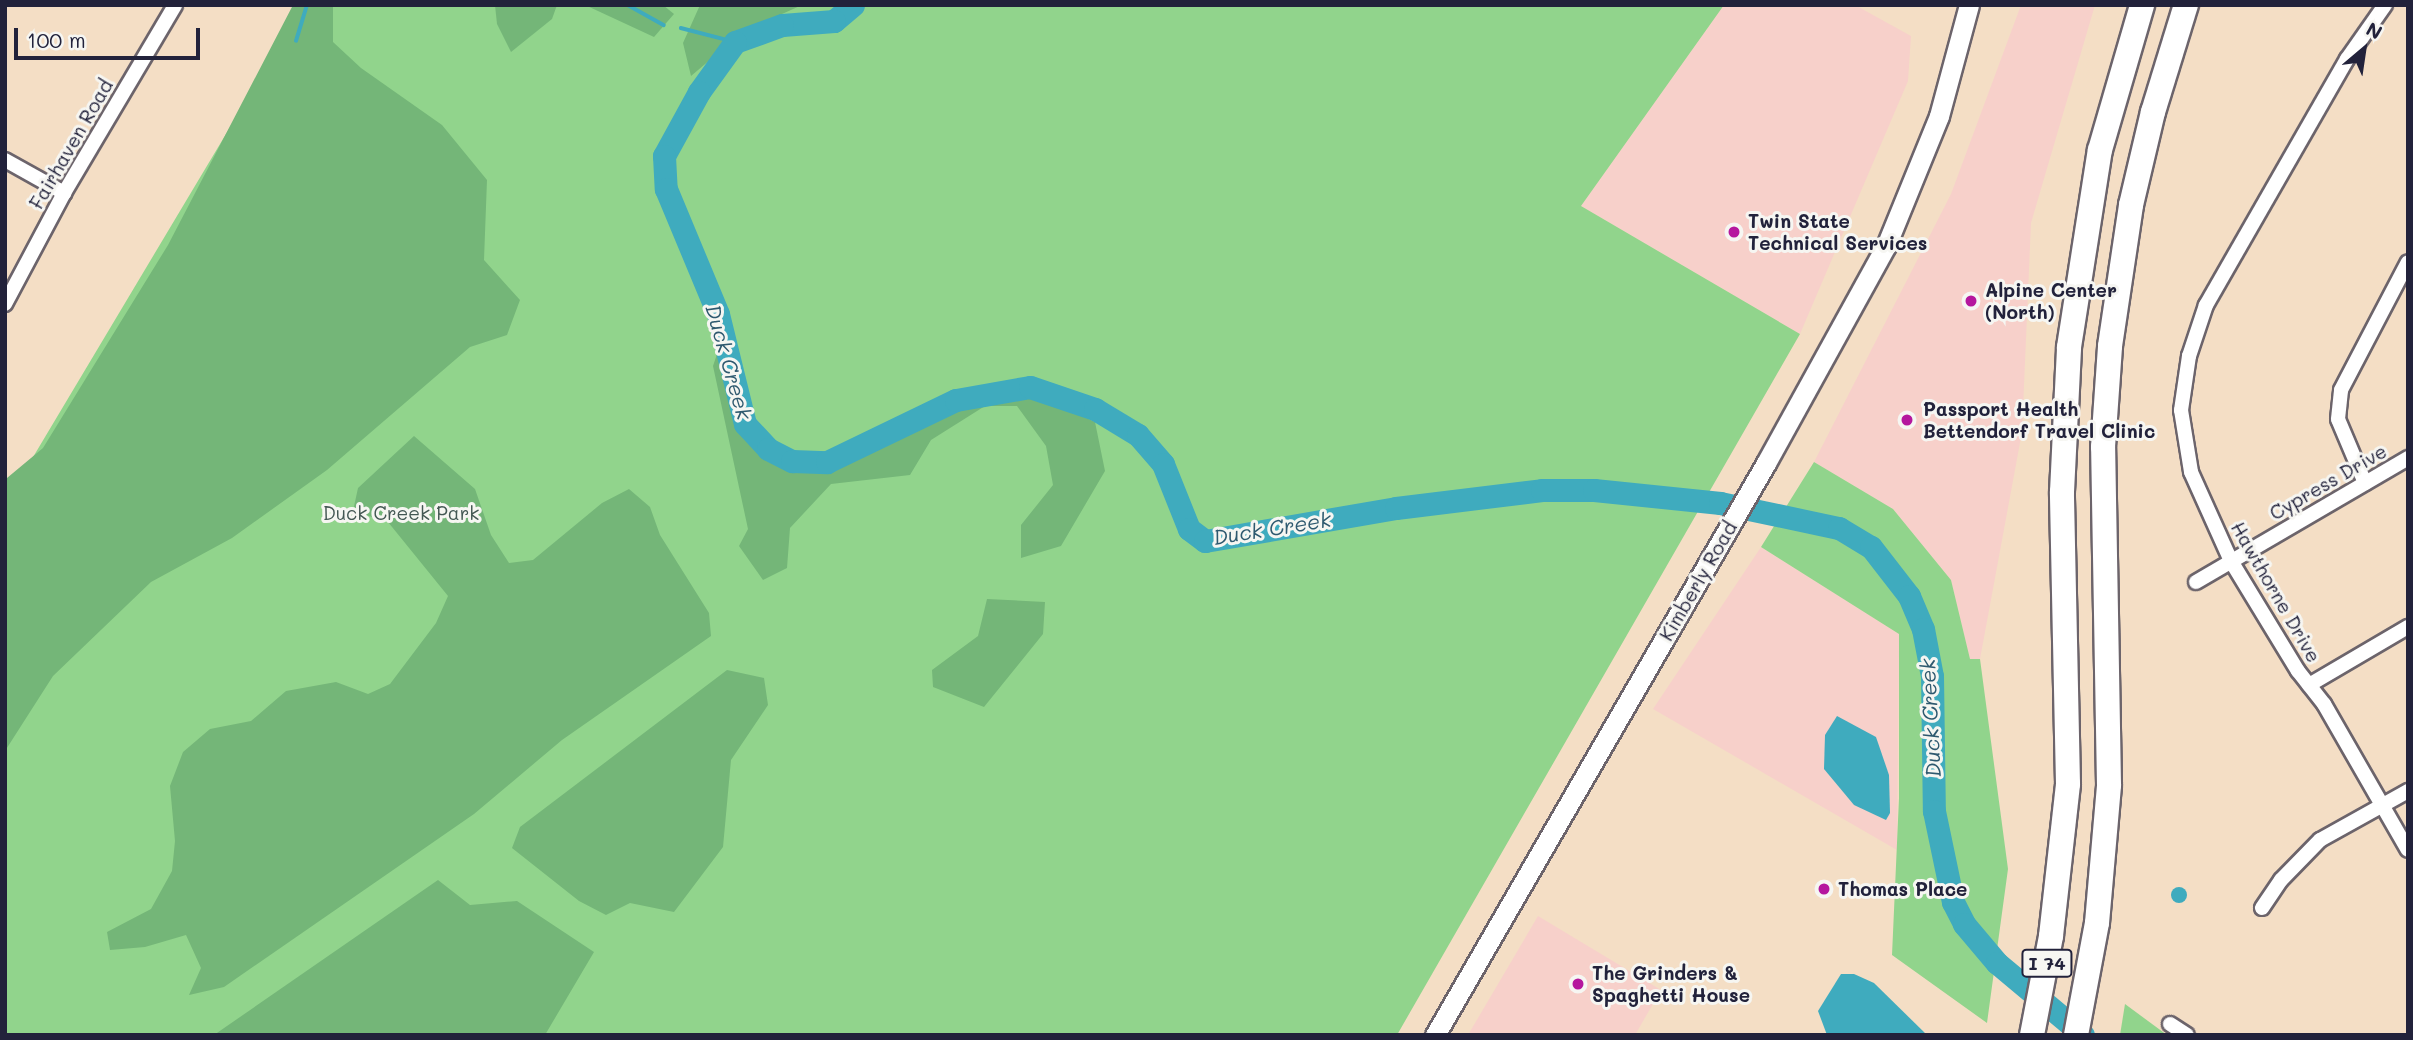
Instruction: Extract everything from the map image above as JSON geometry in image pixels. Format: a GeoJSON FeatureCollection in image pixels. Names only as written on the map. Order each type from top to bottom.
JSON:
{"type":"FeatureCollection","features":[{"type":"Feature","properties":{"kind":"highway","name":"I 74"},"geometry":{"type":"LineString","coordinates":[[2032,1035],[2057,891],[2068,784],[2062,492],[2069,347],[2100,150],[2142,5]]}},
{"type":"Feature","properties":{"kind":"highway","name":"I 74"},"geometry":{"type":"LineString","coordinates":[[2076,1035],[2097,923],[2109,774],[2103,447],[2110,346],[2138,172],[2186,5]]}},
{"type":"Feature","properties":{"kind":"main road","name":"Kimberly Road"},"geometry":{"type":"LineString","coordinates":[[1435,1035],[1717,549],[1886,246],[1939,116],[1969,5]]}},
{"type":"Feature","properties":{"kind":"street","name":"Fairhaven Road"},"geometry":{"type":"LineString","coordinates":[[5,304],[64,192],[175,5]]}},
{"type":"Feature","properties":{"kind":"street","name":"Hawthorne Drive"},"geometry":{"type":"LineString","coordinates":[[2385,5],[2347,59],[2206,305],[2189,356],[2181,410],[2191,472],[2231,561],[2408,850]]}},
{"type":"Feature","properties":{"kind":"street"},"geometry":{"type":"LineString","coordinates":[[5,160],[64,192]]}},
{"type":"Feature","properties":{"kind":"street"},"geometry":{"type":"LineString","coordinates":[[2365,483],[2338,419],[2341,390],[2408,262]]}},
{"type":"Feature","properties":{"kind":"street","name":"Cypress Drive"},"geometry":{"type":"LineString","coordinates":[[2196,582],[2408,458]]}},
{"type":"Feature","properties":{"kind":"street"},"geometry":{"type":"LineString","coordinates":[[2309,685],[2408,627]]}},
{"type":"Feature","properties":{"kind":"street"},"geometry":{"type":"LineString","coordinates":[[2262,908],[2281,880],[2320,840],[2408,791]]}},
{"type":"Feature","properties":{"kind":"street"},"geometry":{"type":"LineString","coordinates":[[2170,1024],[2187,1035]]}},
{"type":"Feature","properties":{"kind":"shaded area"},"geometry":{"type":"Polygon","coordinates":[[[1724,5],[1855,5],[1911,36],[1908,81],[1800,334],[1581,206],[1724,5]]]}},
{"type":"Feature","properties":{"kind":"shaded area"},"geometry":{"type":"Polygon","coordinates":[[[2021,5],[2095,5],[2031,223],[2022,432],[1980,659],[1970,659],[1951,580],[1893,509],[1814,462],[1951,194],[2021,5]]]}},
{"type":"Feature","properties":{"kind":"shaded area"},"geometry":{"type":"Polygon","coordinates":[[[1761,547],[1899,634],[1897,850],[1653,709],[1761,547]]]}},
{"type":"Feature","properties":{"kind":"shaded area"},"geometry":{"type":"Polygon","coordinates":[[[1538,916],[1661,990],[1635,1035],[1468,1035],[1538,916]]]}},
{"type":"Feature","properties":{"kind":"green space"},"geometry":{"type":"Polygon","coordinates":[[[293,5],[333,5],[333,42],[361,68],[442,125],[487,180],[484,260],[520,300],[507,335],[470,347],[327,470],[232,538],[151,582],[53,676],[5,751],[7,478],[43,448],[168,245],[293,5]]]}},
{"type":"Feature","properties":{"kind":"green space","name":"Duck Creek Park"},"geometry":{"type":"Polygon","coordinates":[[[303,5],[1724,5],[1581,206],[1800,334],[1397,1035],[5,1035],[5,504],[303,5]]]}},
{"type":"Feature","properties":{"kind":"green space"},"geometry":{"type":"Polygon","coordinates":[[[495,5],[557,5],[552,19],[511,52],[497,24],[495,5]]]}},
{"type":"Feature","properties":{"kind":"green space"},"geometry":{"type":"Polygon","coordinates":[[[585,5],[663,5],[674,14],[654,37],[585,5]]]}},
{"type":"Feature","properties":{"kind":"green space"},"geometry":{"type":"Polygon","coordinates":[[[700,5],[802,5],[744,31],[691,76],[683,43],[700,5]]]}},
{"type":"Feature","properties":{"kind":"green space"},"geometry":{"type":"Polygon","coordinates":[[[720,345],[747,442],[771,462],[808,472],[853,459],[979,398],[1041,397],[1095,422],[1105,471],[1061,546],[1021,558],[1021,525],[1053,485],[1046,446],[1017,406],[985,406],[931,440],[910,475],[831,484],[790,528],[787,568],[763,580],[739,546],[748,529],[713,366],[720,345]]]}},
{"type":"Feature","properties":{"kind":"green space","name":"Duck Creek Park"},"geometry":{"type":"Polygon","coordinates":[[[414,436],[475,489],[491,535],[509,563],[533,560],[602,503],[629,489],[650,507],[660,535],[709,613],[711,636],[562,740],[474,814],[224,987],[189,995],[201,968],[186,935],[145,947],[110,950],[107,932],[151,909],[172,871],[175,841],[170,786],[183,752],[210,729],[251,721],[286,691],[336,682],[368,694],[390,684],[436,623],[448,596],[388,522],[353,511],[358,488],[414,436]]]}},
{"type":"Feature","properties":{"kind":"green space"},"geometry":{"type":"Polygon","coordinates":[[[1814,462],[1893,509],[1951,580],[1970,659],[1980,659],[2008,869],[1987,1023],[1892,955],[1899,798],[1899,634],[1761,547],[1814,462]]]}},
{"type":"Feature","properties":{"kind":"green space"},"geometry":{"type":"Polygon","coordinates":[[[987,599],[1045,602],[1043,634],[984,707],[933,687],[932,670],[978,636],[987,599]]]}},
{"type":"Feature","properties":{"kind":"green space"},"geometry":{"type":"Polygon","coordinates":[[[727,670],[764,678],[768,705],[731,760],[723,847],[674,912],[630,903],[606,915],[579,901],[512,848],[520,827],[727,670]]]}},
{"type":"Feature","properties":{"kind":"green space"},"geometry":{"type":"Polygon","coordinates":[[[438,880],[470,905],[517,901],[594,952],[545,1035],[214,1035],[438,880]]]}},
{"type":"Feature","properties":{"kind":"green space"},"geometry":{"type":"Polygon","coordinates":[[[2125,1004],[2167,1035],[2120,1035],[2125,1004]]]}},
{"type":"Feature","properties":{"kind":"water"},"geometry":{"type":"Polygon","coordinates":[[[1837,716],[1876,737],[1889,775],[1890,813],[1886,820],[1854,805],[1824,769],[1825,735],[1837,716]]]}},
{"type":"Feature","properties":{"kind":"water"},"geometry":{"type":"Polygon","coordinates":[[[2179,887],[2187,895],[2179,903],[2171,895],[2179,887]]]}},
{"type":"Feature","properties":{"kind":"water"},"geometry":{"type":"Polygon","coordinates":[[[1841,974],[1854,974],[1874,983],[1927,1035],[1827,1035],[1818,1011],[1841,974]]]}},
{"type":"Feature","properties":{"kind":"waterway"},"geometry":{"type":"LineString","coordinates":[[296,41],[307,5]]}},
{"type":"Feature","properties":{"kind":"waterway"},"geometry":{"type":"LineString","coordinates":[[628,5],[664,25]]}},
{"type":"Feature","properties":{"kind":"waterway","name":"Duck Creek"},"geometry":{"type":"LineString","coordinates":[[853,5],[834,21],[782,25],[735,42],[699,92],[664,156],[666,189],[718,314],[745,424],[768,449],[792,461],[827,462],[956,400],[1030,387],[1095,409],[1138,435],[1163,464],[1189,529],[1205,541],[1396,508],[1542,490],[1594,490],[1720,503],[1839,528],[1871,547],[1909,596],[1923,629],[1932,676],[1934,811],[1953,902],[1964,924],[1997,963],[2083,1035]]}},
{"type":"Feature","properties":{"kind":"waterway"},"geometry":{"type":"LineString","coordinates":[[681,28],[735,42]]}},
{"type":"Feature","properties":{"kind":"place","name":"Twin State Technical Services"},"geometry":{"type":"Point","coordinates":[1734,232]}},
{"type":"Feature","properties":{"kind":"place","name":"Alpine Center (North)"},"geometry":{"type":"Point","coordinates":[1971,301]}},
{"type":"Feature","properties":{"kind":"place","name":"Passport Health Bettendorf Travel Clinic"},"geometry":{"type":"Point","coordinates":[1907,420]}},
{"type":"Feature","properties":{"kind":"place","name":"Thomas Place"},"geometry":{"type":"Point","coordinates":[1824,889]}},
{"type":"Feature","properties":{"kind":"place","name":"The Grinders & Spaghetti House"},"geometry":{"type":"Point","coordinates":[1578,984]}}]}
